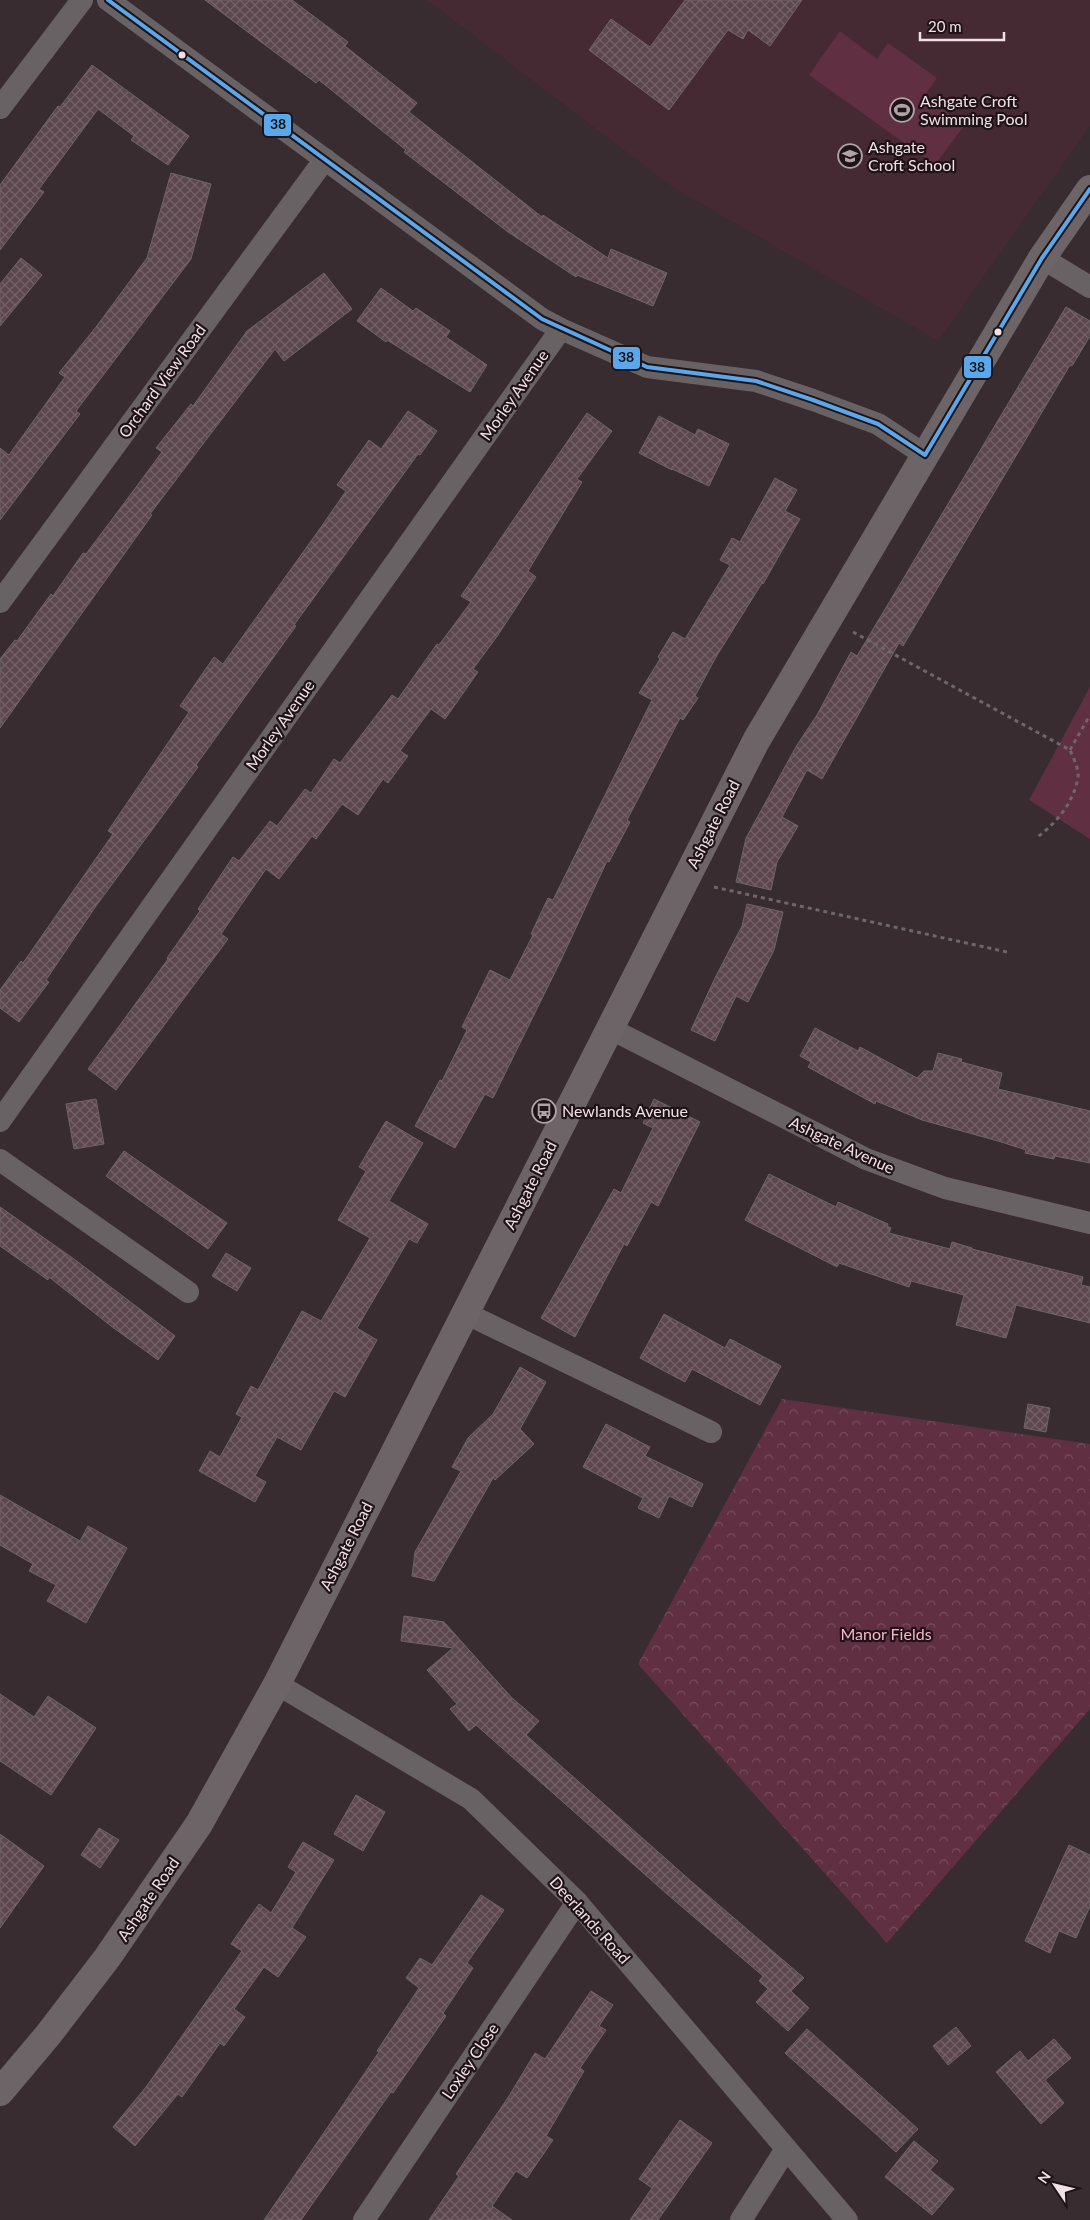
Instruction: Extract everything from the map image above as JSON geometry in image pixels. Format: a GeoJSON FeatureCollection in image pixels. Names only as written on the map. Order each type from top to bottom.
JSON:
{"type":"FeatureCollection","features":[{"type":"Feature","properties":{"kind":"street"},"geometry":{"type":"LineString","coordinates":[[0,108],[82,0]]}},
{"type":"Feature","properties":{"kind":"street"},"geometry":{"type":"LineString","coordinates":[[108,0],[542,319],[560,329],[646,367],[756,381],[814,400],[878,424],[925,455]]}},
{"type":"Feature","properties":{"kind":"street","name":"Orchard View Road"},"geometry":{"type":"LineString","coordinates":[[0,602],[325,159]]}},
{"type":"Feature","properties":{"kind":"street","name":"Ashgate Road"},"geometry":{"type":"LineString","coordinates":[[0,2092],[48,2035],[108,1958],[199,1824],[276,1684],[756,741],[1042,258],[1090,189]]}},
{"type":"Feature","properties":{"kind":"street"},"geometry":{"type":"LineString","coordinates":[[1042,258],[1090,287]]}},
{"type":"Feature","properties":{"kind":"street","name":"Morley Avenue"},"geometry":{"type":"LineString","coordinates":[[0,1121],[560,329]]}},
{"type":"Feature","properties":{"kind":"street","name":"Ashgate Avenue"},"geometry":{"type":"LineString","coordinates":[[609,1028],[866,1159],[945,1188],[1090,1223]]}},
{"type":"Feature","properties":{"kind":"street"},"geometry":{"type":"LineString","coordinates":[[0,1160],[188,1292]]}},
{"type":"Feature","properties":{"kind":"street"},"geometry":{"type":"LineString","coordinates":[[465,1313],[711,1432]]}},
{"type":"Feature","properties":{"kind":"street","name":"Deerlands Road"},"geometry":{"type":"LineString","coordinates":[[276,1684],[471,1799],[577,1902],[847,2220]]}},
{"type":"Feature","properties":{"kind":"street","name":"Loxley Close"},"geometry":{"type":"LineString","coordinates":[[364,2220],[577,1902]]}},
{"type":"Feature","properties":{"kind":"street"},"geometry":{"type":"LineString","coordinates":[[741,2220],[786,2149]]}},
{"type":"Feature","properties":{"kind":"path"},"geometry":{"type":"LineString","coordinates":[[828,619],[1070,750],[1078,775],[1068,805],[1050,828],[1036,838]]}},
{"type":"Feature","properties":{"kind":"path"},"geometry":{"type":"LineString","coordinates":[[1070,750],[1090,716]]}},
{"type":"Feature","properties":{"kind":"path"},"geometry":{"type":"LineString","coordinates":[[684,880],[1007,952]]}},
{"type":"Feature","properties":{"kind":"shaded area","name":"Ashgate Croft School"},"geometry":{"type":"Polygon","coordinates":[[[427,0],[1090,0],[1090,126],[938,341],[671,186],[427,0]]]}},
{"type":"Feature","properties":{"kind":"green space","name":"Ashgate Croft Swimming Pool"},"geometry":{"type":"Polygon","coordinates":[[[840,31],[877,59],[888,43],[937,78],[925,95],[964,126],[935,165],[809,75],[840,31]]]}},
{"type":"Feature","properties":{"kind":"green space"},"geometry":{"type":"Polygon","coordinates":[[[1090,687],[1090,839],[1029,800],[1090,687]]]}},
{"type":"Feature","properties":{"kind":"green space","name":"Manor Fields"},"geometry":{"type":"Polygon","coordinates":[[[782,1399],[1090,1444],[1090,1709],[887,1943],[638,1664],[782,1399]]]}},
{"type":"Feature","properties":{"kind":"building"},"geometry":{"type":"Polygon","coordinates":[[[205,0],[292,0],[348,42],[345,46],[417,103],[409,112],[542,217],[543,215],[608,258],[611,249],[667,273],[653,306],[577,275],[576,277],[508,232],[404,152],[406,150],[319,80],[316,83],[205,0]]]}},
{"type":"Feature","properties":{"kind":"building"},"geometry":{"type":"Polygon","coordinates":[[[685,0],[802,0],[770,46],[748,30],[743,39],[728,30],[669,110],[589,50],[611,19],[650,47],[685,0]]]}},
{"type":"Feature","properties":{"kind":"building"},"geometry":{"type":"Polygon","coordinates":[[[92,65],[189,136],[168,165],[131,140],[134,136],[98,109],[39,189],[44,192],[0,250],[0,185],[58,106],[60,107],[92,65]]]}},
{"type":"Feature","properties":{"kind":"building"},"geometry":{"type":"Polygon","coordinates":[[[171,173],[211,184],[191,259],[76,411],[80,414],[0,520],[0,448],[9,455],[65,377],[59,373],[147,258],[171,173]]]}},
{"type":"Feature","properties":{"kind":"building"},"geometry":{"type":"Polygon","coordinates":[[[21,258],[42,275],[0,326],[0,284],[21,258]]]}},
{"type":"Feature","properties":{"kind":"building"},"geometry":{"type":"Polygon","coordinates":[[[324,273],[352,309],[284,361],[275,349],[150,514],[152,515],[0,728],[0,659],[15,640],[17,641],[51,594],[53,596],[83,553],[86,554],[162,452],[156,448],[191,404],[193,406],[247,331],[324,273]]]}},
{"type":"Feature","properties":{"kind":"building"},"geometry":{"type":"Polygon","coordinates":[[[381,288],[413,311],[416,308],[450,331],[446,337],[487,365],[470,392],[387,340],[386,342],[357,321],[381,288]]]}},
{"type":"Feature","properties":{"kind":"building"},"geometry":{"type":"Polygon","coordinates":[[[1066,307],[1090,321],[1090,336],[1072,366],[1070,365],[903,646],[899,643],[822,779],[807,770],[782,817],[798,826],[777,862],[771,890],[736,882],[746,838],[797,745],[817,715],[851,652],[857,656],[1066,307]]]}},
{"type":"Feature","properties":{"kind":"building"},"geometry":{"type":"Polygon","coordinates":[[[408,411],[437,431],[420,455],[418,454],[294,625],[296,626],[196,765],[198,767],[96,906],[46,980],[49,982],[19,1022],[0,1008],[0,990],[21,961],[23,963],[113,834],[108,831],[189,712],[180,706],[214,657],[223,664],[319,530],[346,491],[337,485],[369,440],[381,449],[408,411]]]}},
{"type":"Feature","properties":{"kind":"building"},"geometry":{"type":"Polygon","coordinates":[[[587,413],[612,431],[577,479],[582,482],[528,571],[536,577],[473,669],[478,672],[445,719],[431,709],[400,751],[408,756],[388,783],[383,779],[358,815],[342,804],[316,839],[312,836],[279,879],[266,869],[221,934],[228,939],[116,1090],[88,1069],[168,959],[200,911],[198,909],[233,857],[239,861],[270,821],[277,826],[305,789],[311,793],[334,759],[340,763],[392,695],[398,699],[437,644],[439,645],[471,602],[461,596],[587,413]]]}},
{"type":"Feature","properties":{"kind":"building"},"geometry":{"type":"Polygon","coordinates":[[[659,416],[695,435],[698,429],[729,444],[709,486],[639,453],[659,416]]]}},
{"type":"Feature","properties":{"kind":"building"},"geometry":{"type":"Polygon","coordinates":[[[775,478],[797,490],[785,511],[800,519],[763,584],[716,657],[695,696],[698,698],[683,720],[680,718],[627,820],[630,822],[609,862],[607,861],[493,1098],[485,1094],[455,1148],[415,1126],[440,1080],[442,1081],[467,1030],[462,1027],[490,970],[510,980],[533,935],[531,934],[548,898],[553,900],[652,700],[639,693],[660,659],[658,657],[673,632],[685,639],[730,565],[720,560],[732,538],[740,542],[775,478]]]}},
{"type":"Feature","properties":{"kind":"building"},"geometry":{"type":"Polygon","coordinates":[[[747,904],[783,912],[774,950],[748,1002],[736,996],[715,1041],[691,1030],[742,926],[747,904]]]}},
{"type":"Feature","properties":{"kind":"building"},"geometry":{"type":"Polygon","coordinates":[[[815,1028],[858,1051],[860,1047],[917,1078],[924,1071],[933,1071],[938,1053],[962,1059],[961,1062],[1002,1073],[998,1089],[1090,1111],[1090,1163],[1055,1156],[1054,1159],[1025,1153],[1026,1150],[922,1120],[876,1101],[875,1104],[808,1067],[811,1062],[800,1056],[815,1028]]]}},
{"type":"Feature","properties":{"kind":"building"},"geometry":{"type":"Polygon","coordinates":[[[96,1099],[104,1144],[74,1149],[66,1104],[96,1099]]]}},
{"type":"Feature","properties":{"kind":"building"},"geometry":{"type":"Polygon","coordinates":[[[654,1099],[700,1122],[658,1206],[651,1202],[627,1246],[624,1244],[575,1337],[541,1318],[614,1189],[621,1193],[653,1128],[643,1123],[654,1099]]]}},
{"type":"Feature","properties":{"kind":"building"},"geometry":{"type":"Polygon","coordinates":[[[386,1121],[423,1143],[389,1201],[428,1224],[417,1243],[409,1239],[357,1328],[377,1340],[345,1397],[334,1391],[301,1450],[277,1437],[255,1476],[266,1482],[255,1502],[199,1471],[210,1451],[220,1457],[242,1417],[236,1414],[251,1386],[258,1390],[302,1311],[321,1321],[370,1238],[338,1220],[366,1171],[359,1167],[386,1121]]]}},
{"type":"Feature","properties":{"kind":"building"},"geometry":{"type":"Polygon","coordinates":[[[124,1151],[227,1223],[208,1249],[106,1176],[124,1151]]]}},
{"type":"Feature","properties":{"kind":"building"},"geometry":{"type":"Polygon","coordinates":[[[769,1174],[836,1207],[838,1202],[888,1224],[887,1226],[891,1228],[889,1233],[950,1249],[952,1242],[972,1249],[1083,1277],[1081,1285],[1090,1287],[1090,1323],[1016,1305],[1006,1338],[956,1325],[964,1295],[911,1281],[909,1287],[839,1263],[837,1267],[745,1220],[769,1174]]]}},
{"type":"Feature","properties":{"kind":"building"},"geometry":{"type":"Polygon","coordinates":[[[0,1207],[74,1259],[175,1336],[158,1360],[49,1277],[48,1280],[0,1246],[0,1207]]]}},
{"type":"Feature","properties":{"kind":"building"},"geometry":{"type":"Polygon","coordinates":[[[226,1253],[251,1268],[237,1291],[212,1276],[226,1253]]]}},
{"type":"Feature","properties":{"kind":"building"},"geometry":{"type":"Polygon","coordinates":[[[664,1314],[725,1348],[730,1339],[781,1366],[760,1405],[692,1369],[685,1382],[640,1358],[664,1314]]]}},
{"type":"Feature","properties":{"kind":"building"},"geometry":{"type":"Polygon","coordinates":[[[520,1367],[546,1382],[520,1429],[534,1444],[495,1480],[493,1478],[434,1581],[412,1576],[415,1552],[461,1471],[452,1467],[468,1438],[493,1414],[520,1367]]]}},
{"type":"Feature","properties":{"kind":"building"},"geometry":{"type":"Polygon","coordinates":[[[1028,1404],[1050,1408],[1046,1432],[1024,1428],[1028,1404]]]}},
{"type":"Feature","properties":{"kind":"building"},"geometry":{"type":"Polygon","coordinates":[[[606,1424],[650,1447],[645,1456],[703,1484],[692,1507],[669,1496],[659,1518],[638,1508],[643,1498],[583,1467],[606,1424]]]}},
{"type":"Feature","properties":{"kind":"building"},"geometry":{"type":"Polygon","coordinates":[[[0,1495],[80,1541],[88,1526],[127,1548],[86,1623],[47,1601],[56,1585],[29,1571],[33,1564],[0,1545],[0,1495]]]}},
{"type":"Feature","properties":{"kind":"building"},"geometry":{"type":"Polygon","coordinates":[[[404,1616],[444,1622],[512,1698],[539,1721],[526,1735],[804,1978],[791,1991],[809,2008],[788,2031],[756,2002],[768,1989],[759,1981],[763,1976],[476,1725],[469,1731],[450,1709],[457,1704],[427,1670],[453,1648],[401,1641],[404,1616]]]}},
{"type":"Feature","properties":{"kind":"building"},"geometry":{"type":"Polygon","coordinates":[[[0,1694],[34,1717],[48,1696],[96,1728],[51,1795],[0,1761],[0,1694]]]}},
{"type":"Feature","properties":{"kind":"building"},"geometry":{"type":"Polygon","coordinates":[[[356,1795],[385,1812],[363,1851],[334,1834],[356,1795]]]}},
{"type":"Feature","properties":{"kind":"building"},"geometry":{"type":"Polygon","coordinates":[[[99,1828],[119,1840],[100,1868],[81,1855],[99,1828]]]}},
{"type":"Feature","properties":{"kind":"building"},"geometry":{"type":"Polygon","coordinates":[[[0,1834],[44,1866],[0,1928],[0,1834]]]}},
{"type":"Feature","properties":{"kind":"building"},"geometry":{"type":"Polygon","coordinates":[[[303,1842],[334,1860],[292,1928],[306,1937],[278,1977],[264,1967],[234,2009],[245,2017],[224,2046],[220,2043],[182,2097],[178,2094],[135,2146],[113,2127],[146,2087],[242,1951],[231,1944],[259,1904],[271,1913],[296,1872],[288,1867],[303,1842]]]}},
{"type":"Feature","properties":{"kind":"building"},"geometry":{"type":"Polygon","coordinates":[[[1069,1845],[1090,1855],[1090,1906],[1076,1938],[1059,1931],[1050,1953],[1025,1941],[1069,1845]]]}},
{"type":"Feature","properties":{"kind":"building"},"geometry":{"type":"Polygon","coordinates":[[[481,1895],[504,1910],[467,1963],[473,1968],[443,2013],[446,2016],[301,2220],[264,2220],[379,2052],[377,2051],[419,1988],[406,1978],[420,1958],[432,1965],[481,1895]]]}},
{"type":"Feature","properties":{"kind":"building"},"geometry":{"type":"Polygon","coordinates":[[[591,1991],[613,2005],[599,2026],[606,2030],[580,2068],[584,2071],[546,2136],[553,2140],[527,2178],[516,2171],[492,2206],[512,2220],[429,2220],[459,2176],[456,2174],[509,2096],[535,2053],[545,2059],[591,1991]]]}},
{"type":"Feature","properties":{"kind":"building"},"geometry":{"type":"Polygon","coordinates":[[[956,2027],[971,2046],[948,2065],[933,2046],[956,2027]]]}},
{"type":"Feature","properties":{"kind":"building"},"geometry":{"type":"Polygon","coordinates":[[[807,2029],[918,2129],[896,2152],[785,2053],[807,2029]]]}},
{"type":"Feature","properties":{"kind":"building"},"geometry":{"type":"Polygon","coordinates":[[[1054,2039],[1071,2058],[1045,2080],[1064,2103],[1041,2124],[996,2072],[1020,2051],[1028,2061],[1054,2039]]]}},
{"type":"Feature","properties":{"kind":"building"},"geometry":{"type":"Polygon","coordinates":[[[680,2120],[712,2143],[658,2220],[630,2220],[652,2188],[639,2179],[680,2120]]]}},
{"type":"Feature","properties":{"kind":"building"},"geometry":{"type":"Polygon","coordinates":[[[914,2141],[938,2161],[930,2170],[954,2189],[932,2215],[885,2177],[914,2141]]]}},
{"type":"Feature","properties":{"kind":"transit line","name":"38"},"geometry":{"type":"LineString","coordinates":[[108,0],[542,319],[647,367],[756,381],[813,400],[878,424],[925,455],[1042,258],[1090,189]]}},
{"type":"Feature","properties":{"kind":"place","name":"Ashgate Croft Swimming Pool"},"geometry":{"type":"Point","coordinates":[902,110]}},
{"type":"Feature","properties":{"kind":"place","name":"Ashgate Croft School"},"geometry":{"type":"Point","coordinates":[850,156]}},
{"type":"Feature","properties":{"kind":"place","name":"Newlands Avenue"},"geometry":{"type":"Point","coordinates":[544,1111]}}]}
